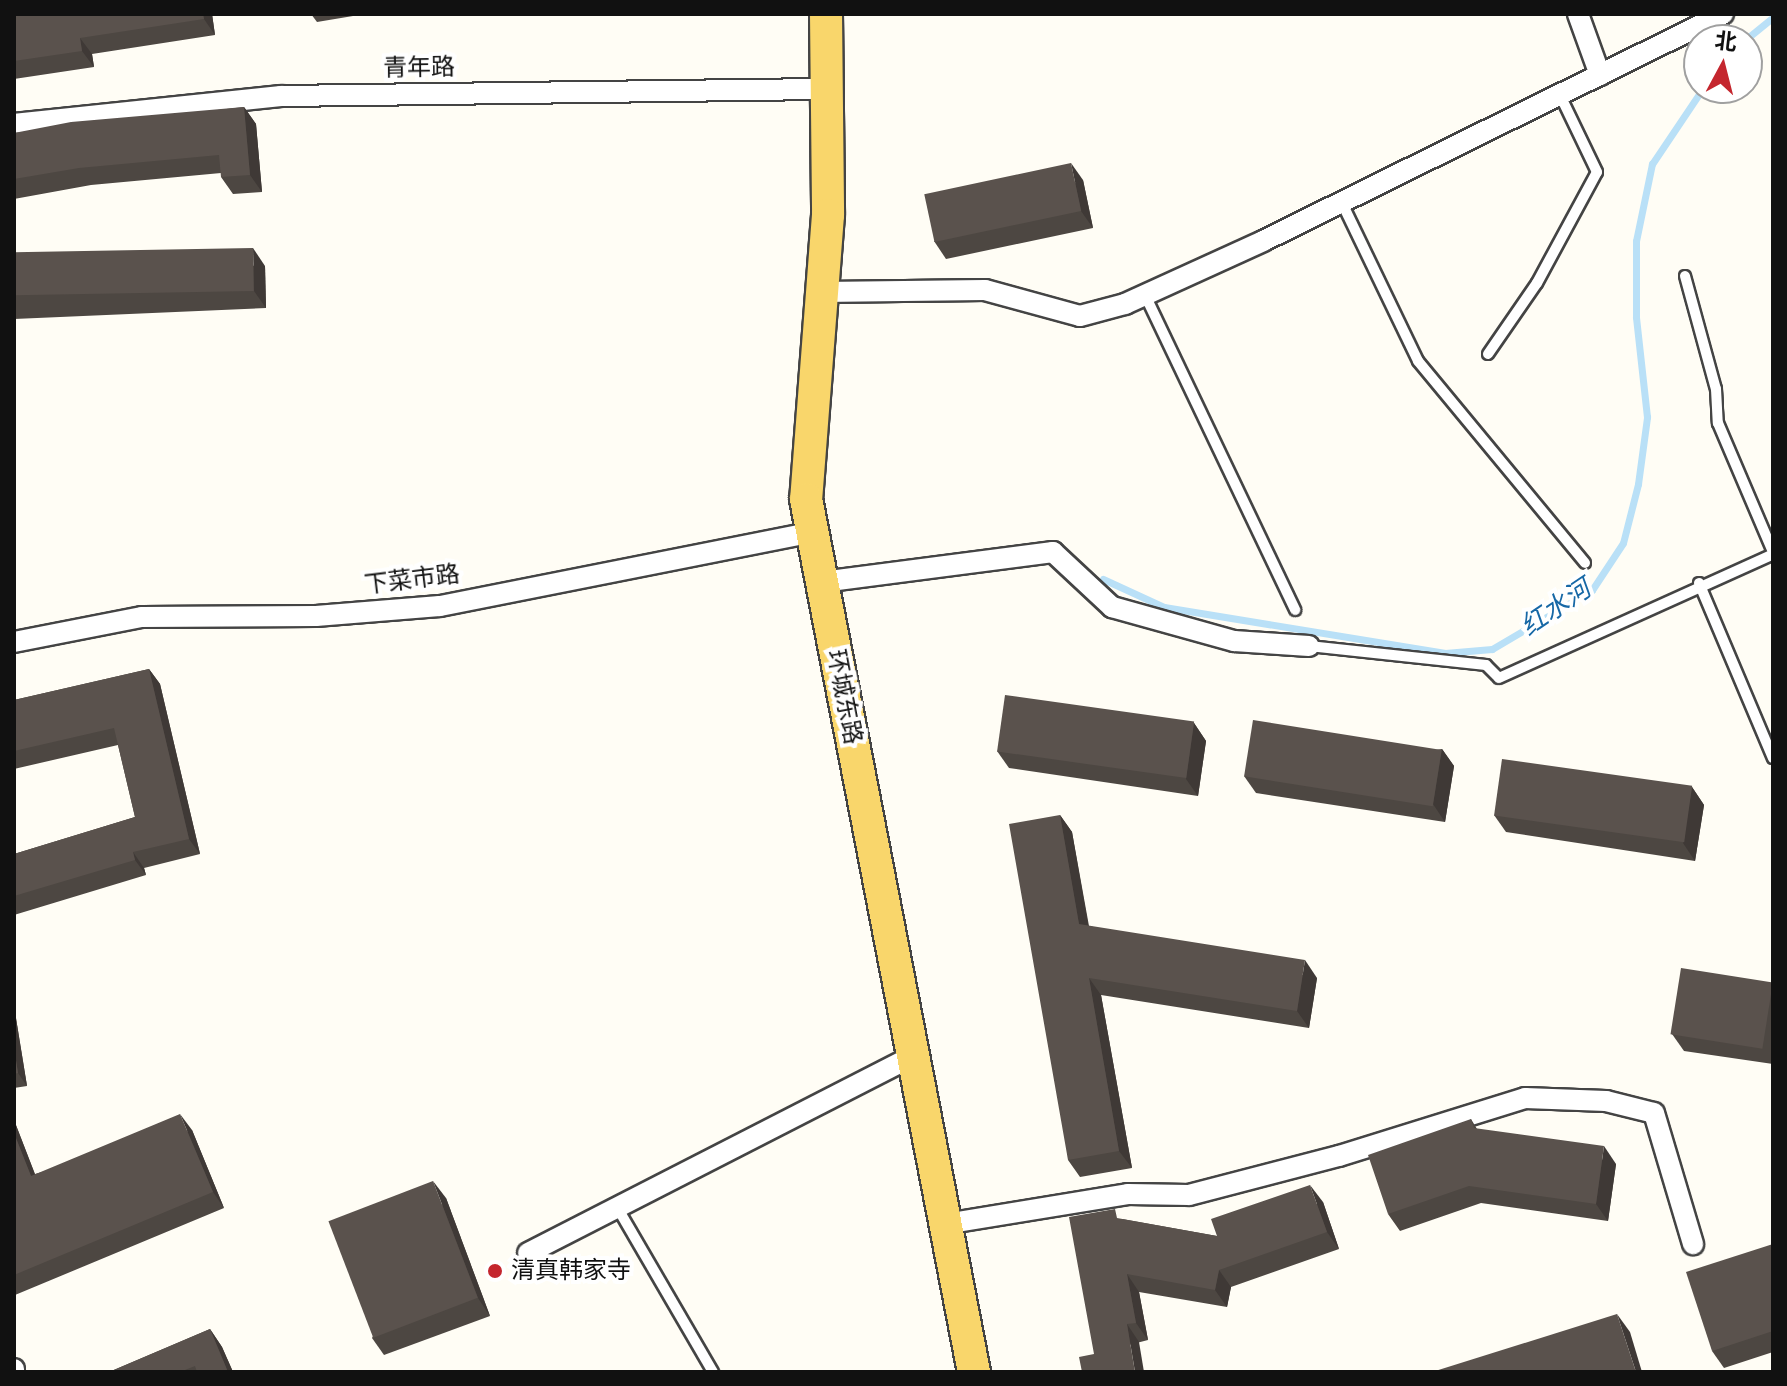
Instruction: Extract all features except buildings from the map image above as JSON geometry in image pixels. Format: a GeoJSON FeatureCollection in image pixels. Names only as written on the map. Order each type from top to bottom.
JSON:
{"type":"FeatureCollection","features":[{"type":"Feature","properties":{"kind":"main road","name":"环城东路"},"geometry":{"type":"LineString","coordinates":[[826,14],[828,215],[806,499],[974,1372]]}},
{"type":"Feature","properties":{"kind":"street"},"geometry":{"type":"LineString","coordinates":[[1578,14],[1600,75]]}},
{"type":"Feature","properties":{"kind":"street"},"geometry":{"type":"LineString","coordinates":[[822,292],[985,290],[1080,316],[1145,295],[1342,203],[1723,14]]}},
{"type":"Feature","properties":{"kind":"street","name":"青年路"},"geometry":{"type":"LineString","coordinates":[[14,124],[281,96],[826,89]]}},
{"type":"Feature","properties":{"kind":"street","name":"下菜市路"},"geometry":{"type":"LineString","coordinates":[[14,642],[142,617],[316,616],[440,606],[813,532]]}},
{"type":"Feature","properties":{"kind":"street"},"geometry":{"type":"LineString","coordinates":[[822,582],[1053,552],[1112,607],[1234,641],[1309,646]]}},
{"type":"Feature","properties":{"kind":"street"},"geometry":{"type":"LineString","coordinates":[[528,1253],[913,1056]]}},
{"type":"Feature","properties":{"kind":"street"},"geometry":{"type":"LineString","coordinates":[[945,1224],[1128,1194],[1189,1195],[1339,1156],[1525,1098],[1606,1101],[1654,1113],[1693,1244]]}},
{"type":"Feature","properties":{"kind":"lane"},"geometry":{"type":"LineString","coordinates":[[1488,354],[1537,283],[1597,172],[1560,95]]}},
{"type":"Feature","properties":{"kind":"lane"},"geometry":{"type":"LineString","coordinates":[[1342,203],[1418,361],[1585,563]]}},
{"type":"Feature","properties":{"kind":"lane"},"geometry":{"type":"LineString","coordinates":[[1309,646],[1486,665],[1499,678],[1699,583],[1773,553],[1718,423],[1716,389],[1685,276]]}},
{"type":"Feature","properties":{"kind":"lane"},"geometry":{"type":"LineString","coordinates":[[1145,295],[1295,610]]}},
{"type":"Feature","properties":{"kind":"lane"},"geometry":{"type":"LineString","coordinates":[[1699,583],[1773,758]]}},
{"type":"Feature","properties":{"kind":"lane"},"geometry":{"type":"LineString","coordinates":[[617,1207],[713,1372]]}},
{"type":"Feature","properties":{"kind":"waterway","name":"红水河"},"geometry":{"type":"LineString","coordinates":[[1763,25],[1773,17]]}},
{"type":"Feature","properties":{"kind":"waterway","name":"红水河"},"geometry":{"type":"LineString","coordinates":[[1103,579],[1164,607],[1445,653],[1492,649],[1592,590],[1623,543],[1638,484],[1647,417],[1636,317],[1636,241],[1652,164],[1692,104]]}},
{"type":"Feature","properties":{"kind":"place","name":"清真韩家寺"},"geometry":{"type":"Point","coordinates":[495,1271]}}]}
